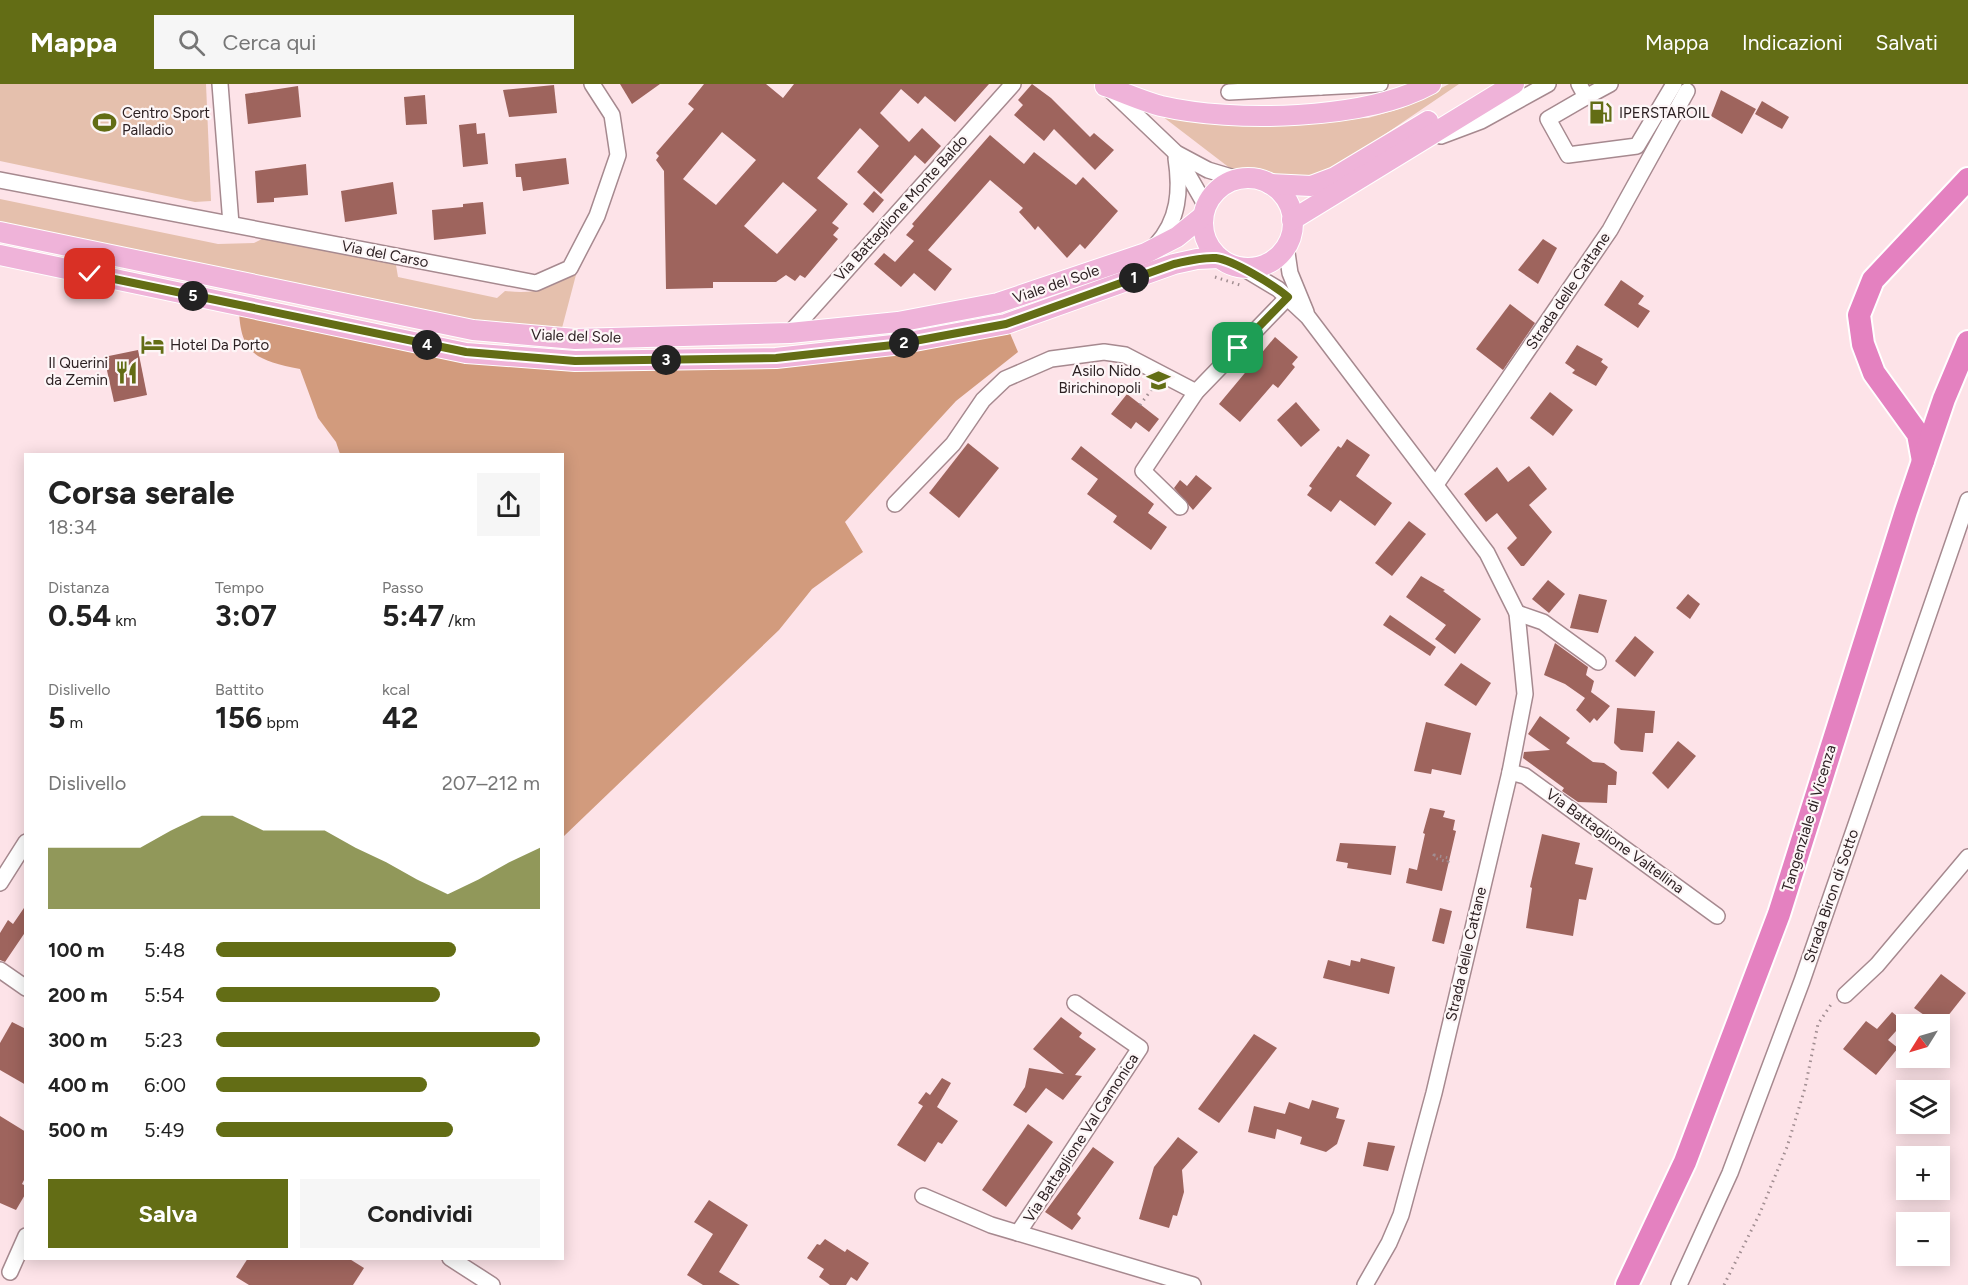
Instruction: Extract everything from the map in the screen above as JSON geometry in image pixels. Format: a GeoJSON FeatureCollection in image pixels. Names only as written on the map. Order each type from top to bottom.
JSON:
{"type":"FeatureCollection","features":[{"type":"Feature","properties":{"kind":"highway"},"geometry":{"type":"LineString","coordinates":[[1923,461],[1917,434],[1874,373],[1863,344],[1859,315],[1873,280],[1968,179]]}},
{"type":"Feature","properties":{"kind":"highway","name":"Tangenziale di Vicenza"},"geometry":{"type":"LineString","coordinates":[[1627,1285],[1685,1162],[1779,914],[1923,461],[1944,399],[1968,342]]}},
{"type":"Feature","properties":{"kind":"highway"},"geometry":{"type":"LineString","coordinates":[[1944,399],[1968,367]]}},
{"type":"Feature","properties":{"kind":"main road"},"geometry":{"type":"LineString","coordinates":[[1104,85],[1160,106],[1232,116],[1340,111],[1392,100],[1431,84]]}},
{"type":"Feature","properties":{"kind":"main road"},"geometry":{"type":"LineString","coordinates":[[1151,251],[1177,237],[1205,211],[1214,194],[1225,184],[1249,178],[1270,184],[1311,186],[1335,177],[1489,84]]}},
{"type":"Feature","properties":{"kind":"main road"},"geometry":{"type":"LineString","coordinates":[[1292,220],[1514,84]]}},
{"type":"Feature","properties":{"kind":"main road"},"geometry":{"type":"LineString","coordinates":[[1244,277],[1272,261],[1286,246],[1292,220],[1288,204],[1270,184]]}},
{"type":"Feature","properties":{"kind":"main road"},"geometry":{"type":"LineString","coordinates":[[1205,211],[1204,235],[1215,266]]}},
{"type":"Feature","properties":{"kind":"main road","name":"Viale del Sole"},"geometry":{"type":"LineString","coordinates":[[0,232],[473,330],[575,339],[790,333],[898,322],[998,303],[1151,251]]}},
{"type":"Feature","properties":{"kind":"main road","name":"Viale del Sole"},"geometry":{"type":"LineString","coordinates":[[0,255],[466,352],[575,361],[776,358],[893,345],[1006,324],[1174,264],[1197,259],[1244,277]]}},
{"type":"Feature","properties":{"kind":"street"},"geometry":{"type":"LineString","coordinates":[[220,84],[231,224]]}},
{"type":"Feature","properties":{"kind":"street","name":"Via del Carso"},"geometry":{"type":"LineString","coordinates":[[0,180],[536,283],[570,268],[597,216],[618,155],[612,115],[592,84]]}},
{"type":"Feature","properties":{"kind":"street","name":"Via Battaglione Monte Baldo"},"geometry":{"type":"LineString","coordinates":[[790,333],[1013,84]]}},
{"type":"Feature","properties":{"kind":"street"},"geometry":{"type":"LineString","coordinates":[[1229,92],[1380,84]]}},
{"type":"Feature","properties":{"kind":"street"},"geometry":{"type":"LineString","coordinates":[[1413,146],[1481,121],[1548,84]]}},
{"type":"Feature","properties":{"kind":"street"},"geometry":{"type":"LineString","coordinates":[[1610,84],[1583,91],[1548,119],[1568,155],[1637,146],[1680,88]]}},
{"type":"Feature","properties":{"kind":"street"},"geometry":{"type":"LineString","coordinates":[[1104,85],[1175,152],[1208,171],[1238,179]]}},
{"type":"Feature","properties":{"kind":"street","name":"Strada delle Cattane"},"geometry":{"type":"LineString","coordinates":[[1437,483],[1610,230],[1680,88]]}},
{"type":"Feature","properties":{"kind":"street"},"geometry":{"type":"LineString","coordinates":[[1175,152],[1205,211]]}},
{"type":"Feature","properties":{"kind":"street"},"geometry":{"type":"LineString","coordinates":[[1151,251],[1167,234],[1177,209],[1179,180],[1175,152]]}},
{"type":"Feature","properties":{"kind":"street","name":"Strada delle Cattane"},"geometry":{"type":"LineString","coordinates":[[1286,246],[1290,273],[1308,317]]}},
{"type":"Feature","properties":{"kind":"street","name":"Strada delle Cattane"},"geometry":{"type":"LineString","coordinates":[[1244,277],[1288,297],[1308,317],[1437,483],[1487,553],[1517,614],[1525,694],[1510,772],[1434,1093],[1401,1215],[1389,1243],[1365,1285]]}},
{"type":"Feature","properties":{"kind":"street"},"geometry":{"type":"LineString","coordinates":[[1180,507],[1143,471],[1196,392],[1288,297]]}},
{"type":"Feature","properties":{"kind":"street"},"geometry":{"type":"LineString","coordinates":[[895,504],[953,444],[983,400],[1005,379],[1051,359],[1104,352],[1125,355],[1196,392]]}},
{"type":"Feature","properties":{"kind":"street","name":"Strada Biron di Sotto"},"geometry":{"type":"LineString","coordinates":[[1679,1285],[1730,1173],[1802,981],[1968,500]]}},
{"type":"Feature","properties":{"kind":"street"},"geometry":{"type":"LineString","coordinates":[[1517,614],[1543,622],[1598,662]]}},
{"type":"Feature","properties":{"kind":"street","name":"Via Battaglione Valtellina"},"geometry":{"type":"LineString","coordinates":[[1510,772],[1524,776],[1718,916]]}},
{"type":"Feature","properties":{"kind":"street"},"geometry":{"type":"LineString","coordinates":[[0,883],[24,845]]}},
{"type":"Feature","properties":{"kind":"street"},"geometry":{"type":"LineString","coordinates":[[1845,995],[1877,965],[1968,857]]}},
{"type":"Feature","properties":{"kind":"street"},"geometry":{"type":"LineString","coordinates":[[0,970],[24,987]]}},
{"type":"Feature","properties":{"kind":"street","name":"Via Battaglione Val Camonica"},"geometry":{"type":"LineString","coordinates":[[1018,1233],[1140,1048],[1075,1003]]}},
{"type":"Feature","properties":{"kind":"street","name":"Via Battaglione Val Camonica"},"geometry":{"type":"LineString","coordinates":[[923,1196],[991,1225],[1193,1285]]}},
{"type":"Feature","properties":{"kind":"street"},"geometry":{"type":"LineString","coordinates":[[10,1272],[24,1240]]}},
{"type":"Feature","properties":{"kind":"street"},"geometry":{"type":"LineString","coordinates":[[453,1260],[492,1285]]}},
{"type":"Feature","properties":{"kind":"path"},"geometry":{"type":"LineString","coordinates":[[1215,266],[1244,277]]}},
{"type":"Feature","properties":{"kind":"path"},"geometry":{"type":"LineString","coordinates":[[1140,405],[1163,375]]}},
{"type":"Feature","properties":{"kind":"path"},"geometry":{"type":"LineString","coordinates":[[1724,1285],[1760,1213],[1786,1147],[1804,1088],[1818,1024],[1831,1004],[1845,995]]}},
{"type":"Feature","properties":{"kind":"shaded area","name":"Centro Sport Palladio"},"geometry":{"type":"Polygon","coordinates":[[[0,84],[206,84],[211,201],[195,202],[0,161],[0,84]]]}},
{"type":"Feature","properties":{"kind":"shaded area"},"geometry":{"type":"Polygon","coordinates":[[[1449,84],[1459,84],[1350,158],[1298,183],[1235,172],[1158,113],[1295,120],[1368,118],[1403,108],[1449,84]]]}},
{"type":"Feature","properties":{"kind":"shaded area"},"geometry":{"type":"Polygon","coordinates":[[[0,199],[218,244],[254,243],[266,237],[396,265],[398,277],[497,298],[505,291],[526,292],[543,289],[577,271],[562,328],[443,317],[0,224],[0,199]]]}},
{"type":"Feature","properties":{"kind":"shaded area"},"geometry":{"type":"Polygon","coordinates":[[[239,305],[466,353],[776,358],[1006,324],[1018,352],[956,401],[845,522],[863,552],[812,589],[779,630],[564,836],[564,453],[340,453],[336,442],[318,418],[300,369],[272,362],[253,352],[242,335],[239,305]]]}},
{"type":"Feature","properties":{"kind":"building"},"geometry":{"type":"Polygon","coordinates":[[[620,84],[660,84],[632,104],[620,84]]]}},
{"type":"Feature","properties":{"kind":"building"},"geometry":{"type":"Polygon","coordinates":[[[704,84],[766,84],[783,98],[794,84],[989,84],[955,122],[925,96],[918,104],[901,89],[880,113],[909,142],[922,128],[941,146],[925,164],[915,155],[881,194],[857,172],[879,146],[860,128],[817,178],[848,204],[832,223],[839,228],[833,235],[838,239],[805,278],[800,275],[795,281],[786,275],[776,282],[713,282],[713,288],[666,289],[664,171],[656,160],[659,156],[656,153],[694,109],[688,104],[704,84]],[[722,132],[683,179],[716,205],[756,160],[722,132]],[[783,182],[744,226],[777,254],[817,210],[783,182]]]}},
{"type":"Feature","properties":{"kind":"building"},"geometry":{"type":"Polygon","coordinates":[[[1032,84],[1051,98],[1090,137],[1094,133],[1114,150],[1095,170],[1054,129],[1044,141],[1014,115],[1023,105],[1018,100],[1032,84]]]}},
{"type":"Feature","properties":{"kind":"building"},"geometry":{"type":"Polygon","coordinates":[[[554,85],[557,113],[509,117],[503,90],[554,85]]]}},
{"type":"Feature","properties":{"kind":"building"},"geometry":{"type":"Polygon","coordinates":[[[298,86],[301,117],[248,124],[245,94],[298,86]]]}},
{"type":"Feature","properties":{"kind":"building"},"geometry":{"type":"Polygon","coordinates":[[[1721,90],[1756,109],[1742,134],[1711,116],[1721,90]]]}},
{"type":"Feature","properties":{"kind":"building"},"geometry":{"type":"Polygon","coordinates":[[[425,95],[427,124],[406,125],[404,97],[425,95]]]}},
{"type":"Feature","properties":{"kind":"building"},"geometry":{"type":"Polygon","coordinates":[[[1762,101],[1789,117],[1782,129],[1755,114],[1762,101]]]}},
{"type":"Feature","properties":{"kind":"building"},"geometry":{"type":"Polygon","coordinates":[[[476,123],[477,134],[485,133],[488,164],[463,167],[459,125],[476,123]]]}},
{"type":"Feature","properties":{"kind":"building"},"geometry":{"type":"Polygon","coordinates":[[[990,135],[1024,164],[1034,152],[1076,185],[1083,177],[1118,211],[1085,249],[1080,244],[1067,258],[1038,226],[1035,230],[1019,212],[1023,208],[990,180],[928,250],[952,269],[935,291],[914,273],[901,287],[874,264],[884,253],[895,262],[914,241],[906,235],[914,226],[912,224],[990,135]]]}},
{"type":"Feature","properties":{"kind":"building"},"geometry":{"type":"Polygon","coordinates":[[[566,158],[569,184],[523,191],[521,177],[516,177],[515,164],[566,158]]]}},
{"type":"Feature","properties":{"kind":"building"},"geometry":{"type":"Polygon","coordinates":[[[306,164],[308,195],[274,198],[274,202],[257,203],[255,171],[306,164]]]}},
{"type":"Feature","properties":{"kind":"building"},"geometry":{"type":"Polygon","coordinates":[[[393,182],[397,214],[345,222],[341,191],[393,182]]]}},
{"type":"Feature","properties":{"kind":"building"},"geometry":{"type":"Polygon","coordinates":[[[874,191],[884,200],[873,213],[863,204],[874,191]]]}},
{"type":"Feature","properties":{"kind":"building"},"geometry":{"type":"Polygon","coordinates":[[[483,202],[486,234],[434,240],[432,210],[463,207],[463,204],[483,202]]]}},
{"type":"Feature","properties":{"kind":"building"},"geometry":{"type":"Polygon","coordinates":[[[1543,239],[1557,248],[1538,284],[1518,270],[1543,239]]]}},
{"type":"Feature","properties":{"kind":"building"},"geometry":{"type":"Polygon","coordinates":[[[1621,280],[1644,296],[1638,304],[1650,311],[1638,328],[1604,305],[1621,280]]]}},
{"type":"Feature","properties":{"kind":"building"},"geometry":{"type":"Polygon","coordinates":[[[1510,304],[1535,323],[1503,370],[1476,349],[1510,304]]]}},
{"type":"Feature","properties":{"kind":"building"},"geometry":{"type":"Polygon","coordinates":[[[1275,337],[1298,357],[1292,364],[1295,367],[1278,388],[1273,384],[1240,422],[1219,404],[1275,337]]]}},
{"type":"Feature","properties":{"kind":"building"},"geometry":{"type":"Polygon","coordinates":[[[1577,345],[1603,359],[1601,362],[1608,367],[1596,386],[1572,373],[1575,370],[1565,363],[1577,345]]]}},
{"type":"Feature","properties":{"kind":"building"},"geometry":{"type":"Polygon","coordinates":[[[138,350],[147,395],[114,402],[104,357],[138,350]]]}},
{"type":"Feature","properties":{"kind":"building"},"geometry":{"type":"Polygon","coordinates":[[[1550,392],[1573,410],[1553,436],[1530,418],[1550,392]]]}},
{"type":"Feature","properties":{"kind":"building"},"geometry":{"type":"Polygon","coordinates":[[[1127,394],[1159,419],[1149,432],[1136,422],[1131,429],[1111,414],[1127,394]]]}},
{"type":"Feature","properties":{"kind":"building"},"geometry":{"type":"Polygon","coordinates":[[[1296,402],[1320,430],[1301,447],[1277,420],[1296,402]]]}},
{"type":"Feature","properties":{"kind":"building"},"geometry":{"type":"Polygon","coordinates":[[[1347,439],[1370,455],[1356,476],[1392,503],[1375,526],[1340,500],[1331,512],[1307,495],[1312,488],[1309,486],[1338,446],[1341,448],[1347,439]]]}},
{"type":"Feature","properties":{"kind":"building"},"geometry":{"type":"Polygon","coordinates":[[[968,443],[999,468],[959,518],[929,493],[968,443]]]}},
{"type":"Feature","properties":{"kind":"building"},"geometry":{"type":"Polygon","coordinates":[[[1081,446],[1154,504],[1148,513],[1167,527],[1151,550],[1113,522],[1117,516],[1087,494],[1098,479],[1071,459],[1081,446]]]}},
{"type":"Feature","properties":{"kind":"building"},"geometry":{"type":"Polygon","coordinates":[[[1529,466],[1547,489],[1529,505],[1552,532],[1524,566],[1521,566],[1507,548],[1517,538],[1497,513],[1486,522],[1464,494],[1497,467],[1508,482],[1529,466]]]}},
{"type":"Feature","properties":{"kind":"building"},"geometry":{"type":"Polygon","coordinates":[[[1196,475],[1212,488],[1193,510],[1174,488],[1180,480],[1187,486],[1196,475]]]}},
{"type":"Feature","properties":{"kind":"building"},"geometry":{"type":"Polygon","coordinates":[[[1409,521],[1426,534],[1392,576],[1375,563],[1409,521]]]}},
{"type":"Feature","properties":{"kind":"building"},"geometry":{"type":"Polygon","coordinates":[[[1421,576],[1445,590],[1443,591],[1481,619],[1455,654],[1435,639],[1446,625],[1406,597],[1421,576]]]}},
{"type":"Feature","properties":{"kind":"building"},"geometry":{"type":"Polygon","coordinates":[[[1548,580],[1565,594],[1549,613],[1532,599],[1548,580]]]}},
{"type":"Feature","properties":{"kind":"building"},"geometry":{"type":"Polygon","coordinates":[[[1579,594],[1607,600],[1598,633],[1570,628],[1579,594]]]}},
{"type":"Feature","properties":{"kind":"building"},"geometry":{"type":"Polygon","coordinates":[[[1688,594],[1700,604],[1690,619],[1676,608],[1688,594]]]}},
{"type":"Feature","properties":{"kind":"building"},"geometry":{"type":"Polygon","coordinates":[[[1390,615],[1436,647],[1430,656],[1383,625],[1390,615]]]}},
{"type":"Feature","properties":{"kind":"building"},"geometry":{"type":"Polygon","coordinates":[[[1635,636],[1654,652],[1635,677],[1615,661],[1635,636]]]}},
{"type":"Feature","properties":{"kind":"building"},"geometry":{"type":"Polygon","coordinates":[[[1555,643],[1588,667],[1586,675],[1594,681],[1591,692],[1610,706],[1597,721],[1594,718],[1590,723],[1576,710],[1585,698],[1565,684],[1544,675],[1555,643]]]}},
{"type":"Feature","properties":{"kind":"building"},"geometry":{"type":"Polygon","coordinates":[[[1461,663],[1491,683],[1476,706],[1444,685],[1461,663]]]}},
{"type":"Feature","properties":{"kind":"building"},"geometry":{"type":"Polygon","coordinates":[[[1617,708],[1655,711],[1653,733],[1645,733],[1643,752],[1621,750],[1614,743],[1617,708]]]}},
{"type":"Feature","properties":{"kind":"building"},"geometry":{"type":"Polygon","coordinates":[[[1540,716],[1570,738],[1566,743],[1593,762],[1604,763],[1617,772],[1616,785],[1608,785],[1607,803],[1578,802],[1562,791],[1564,788],[1523,758],[1524,752],[1550,750],[1528,734],[1540,716]]]}},
{"type":"Feature","properties":{"kind":"building"},"geometry":{"type":"Polygon","coordinates":[[[1426,722],[1471,733],[1461,775],[1432,769],[1431,774],[1414,771],[1426,722]]]}},
{"type":"Feature","properties":{"kind":"building"},"geometry":{"type":"Polygon","coordinates":[[[1678,741],[1696,756],[1668,789],[1652,773],[1678,741]]]}},
{"type":"Feature","properties":{"kind":"building"},"geometry":{"type":"Polygon","coordinates":[[[1430,808],[1445,811],[1443,817],[1455,820],[1453,830],[1456,831],[1442,891],[1406,883],[1409,868],[1417,870],[1430,808]]]}},
{"type":"Feature","properties":{"kind":"building"},"geometry":{"type":"Polygon","coordinates":[[[1542,834],[1580,843],[1575,864],[1593,868],[1586,900],[1579,899],[1573,936],[1526,928],[1532,888],[1530,887],[1542,834]]]}},
{"type":"Feature","properties":{"kind":"building"},"geometry":{"type":"Polygon","coordinates":[[[1340,843],[1396,846],[1391,875],[1347,868],[1348,863],[1336,861],[1340,843]]]}},
{"type":"Feature","properties":{"kind":"building"},"geometry":{"type":"Polygon","coordinates":[[[24,908],[24,934],[5,962],[0,960],[0,933],[8,920],[13,924],[24,908]]]}},
{"type":"Feature","properties":{"kind":"building"},"geometry":{"type":"Polygon","coordinates":[[[1440,908],[1452,911],[1444,944],[1432,941],[1440,908]]]}},
{"type":"Feature","properties":{"kind":"building"},"geometry":{"type":"Polygon","coordinates":[[[1361,958],[1395,967],[1389,994],[1323,978],[1328,960],[1350,966],[1351,960],[1360,962],[1361,958]]]}},
{"type":"Feature","properties":{"kind":"building"},"geometry":{"type":"Polygon","coordinates":[[[1941,974],[1966,993],[1949,1014],[1923,1014],[1914,1008],[1941,974]]]}},
{"type":"Feature","properties":{"kind":"building"},"geometry":{"type":"Polygon","coordinates":[[[1892,1012],[1896,1015],[1896,1031],[1888,1040],[1896,1046],[1896,1050],[1876,1075],[1843,1049],[1866,1021],[1877,1029],[1892,1012]]]}},
{"type":"Feature","properties":{"kind":"building"},"geometry":{"type":"Polygon","coordinates":[[[1061,1017],[1082,1033],[1079,1037],[1096,1049],[1075,1075],[1082,1076],[1063,1100],[1046,1088],[1026,1113],[1013,1105],[1025,1087],[1029,1068],[1064,1074],[1033,1049],[1061,1017]]]}},
{"type":"Feature","properties":{"kind":"building"},"geometry":{"type":"Polygon","coordinates":[[[12,1022],[24,1028],[24,1084],[0,1070],[0,1043],[12,1022]]]}},
{"type":"Feature","properties":{"kind":"building"},"geometry":{"type":"Polygon","coordinates":[[[1254,1034],[1277,1048],[1219,1123],[1198,1109],[1254,1034]]]}},
{"type":"Feature","properties":{"kind":"building"},"geometry":{"type":"Polygon","coordinates":[[[942,1078],[951,1083],[937,1107],[958,1121],[942,1144],[938,1142],[925,1162],[897,1145],[923,1106],[918,1103],[926,1092],[930,1095],[942,1078]]]}},
{"type":"Feature","properties":{"kind":"building"},"geometry":{"type":"Polygon","coordinates":[[[1312,1100],[1339,1108],[1336,1118],[1345,1120],[1337,1144],[1326,1152],[1300,1144],[1302,1137],[1277,1129],[1275,1139],[1248,1132],[1254,1106],[1285,1114],[1289,1102],[1309,1109],[1312,1100]]]}},
{"type":"Feature","properties":{"kind":"building"},"geometry":{"type":"Polygon","coordinates":[[[0,1116],[24,1131],[24,1180],[22,1184],[24,1185],[24,1196],[16,1210],[0,1203],[0,1116]]]}},
{"type":"Feature","properties":{"kind":"building"},"geometry":{"type":"Polygon","coordinates":[[[1028,1124],[1053,1142],[1006,1207],[982,1190],[1028,1124]]]}},
{"type":"Feature","properties":{"kind":"building"},"geometry":{"type":"Polygon","coordinates":[[[1178,1137],[1198,1152],[1182,1170],[1184,1192],[1177,1216],[1173,1215],[1169,1228],[1139,1219],[1154,1167],[1178,1137]]]}},
{"type":"Feature","properties":{"kind":"building"},"geometry":{"type":"Polygon","coordinates":[[[1368,1142],[1395,1146],[1388,1171],[1363,1166],[1368,1142]]]}},
{"type":"Feature","properties":{"kind":"building"},"geometry":{"type":"Polygon","coordinates":[[[1093,1147],[1114,1162],[1077,1214],[1081,1218],[1072,1230],[1045,1212],[1093,1147]]]}},
{"type":"Feature","properties":{"kind":"building"},"geometry":{"type":"Polygon","coordinates":[[[709,1200],[748,1225],[719,1272],[740,1285],[703,1285],[687,1275],[713,1234],[694,1222],[709,1200]]]}},
{"type":"Feature","properties":{"kind":"building"},"geometry":{"type":"Polygon","coordinates":[[[825,1239],[845,1252],[847,1249],[869,1263],[857,1281],[851,1277],[846,1285],[830,1285],[819,1277],[824,1269],[807,1258],[817,1244],[820,1245],[825,1239]]]}},
{"type":"Feature","properties":{"kind":"building"},"geometry":{"type":"Polygon","coordinates":[[[247,1260],[351,1260],[364,1268],[353,1285],[249,1285],[236,1277],[247,1260]]]}},
{"type":"Feature","properties":{"kind":"place","name":"IPERSTAROIL"},"geometry":{"type":"Point","coordinates":[1601,113]}},
{"type":"Feature","properties":{"kind":"place","name":"Centro Sport Palladio"},"geometry":{"type":"Point","coordinates":[104,122]}},
{"type":"Feature","properties":{"kind":"place","name":"Hotel Da Porto"},"geometry":{"type":"Point","coordinates":[152,345]}},
{"type":"Feature","properties":{"kind":"place","name":"Il Querini da Zemin"},"geometry":{"type":"Point","coordinates":[126,372]}},
{"type":"Feature","properties":{"kind":"place","name":"Asilo Nido Birichinopoli"},"geometry":{"type":"Point","coordinates":[1159,380]}},
{"type":"Feature","properties":{"kind":"route"},"geometry":{"type":"LineString","coordinates":[[90,274],[466,352],[575,361],[776,358],[893,345],[1006,324],[1174,264],[1197,259],[1220,258],[1231,265],[1243,268],[1288,297],[1238,348]]}}]}
